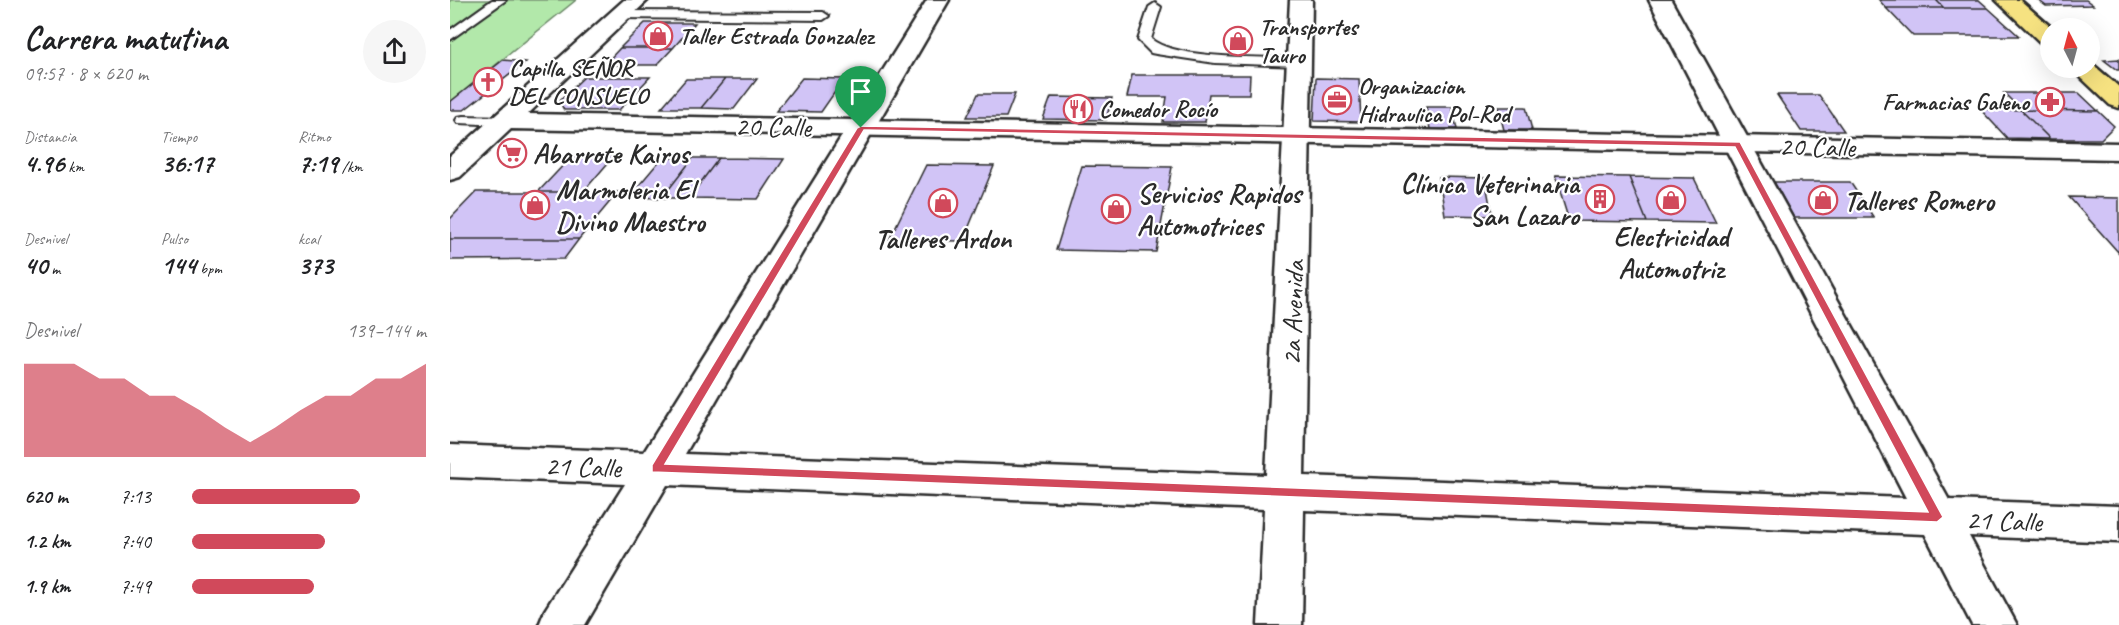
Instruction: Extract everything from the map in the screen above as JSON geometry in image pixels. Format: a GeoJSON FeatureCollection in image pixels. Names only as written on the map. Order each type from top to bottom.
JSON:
{"type":"FeatureCollection","features":[{"type":"Feature","properties":{"kind":"main road"},"geometry":{"type":"LineString","coordinates":[[2007,0],[2040,30]]}},
{"type":"Feature","properties":{"kind":"main road"},"geometry":{"type":"LineString","coordinates":[[2094,78],[2119,100]]}},
{"type":"Feature","properties":{"kind":"street"},"geometry":{"type":"LineString","coordinates":[[561,625],[938,0]]}},
{"type":"Feature","properties":{"kind":"street","name":"2a Avenida"},"geometry":{"type":"LineString","coordinates":[[1280,625],[1301,0]]}},
{"type":"Feature","properties":{"kind":"street"},"geometry":{"type":"LineString","coordinates":[[1660,0],[1995,625]]}},
{"type":"Feature","properties":{"kind":"street"},"geometry":{"type":"LineString","coordinates":[[450,171],[494,121],[629,7]]}},
{"type":"Feature","properties":{"kind":"street","name":"20 Calle"},"geometry":{"type":"LineString","coordinates":[[494,121],[2119,151]]}},
{"type":"Feature","properties":{"kind":"street","name":"21 Calle"},"geometry":{"type":"LineString","coordinates":[[450,461],[2119,524]]}},
{"type":"Feature","properties":{"kind":"lane"},"geometry":{"type":"LineString","coordinates":[[450,36],[500,0]]}},
{"type":"Feature","properties":{"kind":"lane"},"geometry":{"type":"LineString","coordinates":[[629,7],[823,16]]}},
{"type":"Feature","properties":{"kind":"lane"},"geometry":{"type":"LineString","coordinates":[[1155,7],[1144,40],[1156,50],[1215,59],[1300,62]]}},
{"type":"Feature","properties":{"kind":"lane"},"geometry":{"type":"LineString","coordinates":[[464,120],[494,121]]}},
{"type":"Feature","properties":{"kind":"green space"},"geometry":{"type":"Polygon","coordinates":[[[450,0],[576,0],[450,102],[450,0]]]}},
{"type":"Feature","properties":{"kind":"building"},"geometry":{"type":"Polygon","coordinates":[[[1879,0],[1936,0],[1944,8],[1886,8],[1879,0]]]}},
{"type":"Feature","properties":{"kind":"building"},"geometry":{"type":"Polygon","coordinates":[[[1936,0],[1979,0],[1988,8],[1944,8],[1936,0]]]}},
{"type":"Feature","properties":{"kind":"building"},"geometry":{"type":"Polygon","coordinates":[[[2038,0],[2086,0],[2093,5],[2046,6],[2038,0]]]}},
{"type":"Feature","properties":{"kind":"building"},"geometry":{"type":"Polygon","coordinates":[[[1886,8],[1988,8],[2019,36],[1913,36],[1886,8]]]}},
{"type":"Feature","properties":{"kind":"building","name":"Taller Estrada Gonzalez"},"geometry":{"type":"Polygon","coordinates":[[[645,23],[695,23],[673,48],[620,48],[645,23]]]}},
{"type":"Feature","properties":{"kind":"building"},"geometry":{"type":"Polygon","coordinates":[[[620,48],[673,48],[657,65],[604,65],[620,48]]]}},
{"type":"Feature","properties":{"kind":"building"},"geometry":{"type":"Polygon","coordinates":[[[2119,59],[2119,70],[2104,60],[2119,59]]]}},
{"type":"Feature","properties":{"kind":"building","name":"Capilla SEÑOR DEL CONSUELO"},"geometry":{"type":"Polygon","coordinates":[[[503,60],[526,62],[464,110],[450,110],[450,102],[503,60]]]}},
{"type":"Feature","properties":{"kind":"building"},"geometry":{"type":"Polygon","coordinates":[[[1132,75],[1250,75],[1249,94],[1209,94],[1205,122],[1163,122],[1167,97],[1127,97],[1132,75]]]}},
{"type":"Feature","properties":{"kind":"building"},"geometry":{"type":"Polygon","coordinates":[[[584,77],[650,77],[619,110],[564,110],[559,101],[584,77]]]}},
{"type":"Feature","properties":{"kind":"building"},"geometry":{"type":"Polygon","coordinates":[[[802,78],[844,79],[821,112],[776,111],[802,78]]]}},
{"type":"Feature","properties":{"kind":"building","name":"Organizacion Hidraulica Pol-Rod"},"geometry":{"type":"Polygon","coordinates":[[[1316,78],[1359,79],[1361,122],[1314,121],[1316,78]]]}},
{"type":"Feature","properties":{"kind":"building"},"geometry":{"type":"Polygon","coordinates":[[[686,79],[725,79],[701,108],[661,108],[686,79]]]}},
{"type":"Feature","properties":{"kind":"building"},"geometry":{"type":"Polygon","coordinates":[[[725,79],[757,79],[734,109],[701,108],[725,79]]]}},
{"type":"Feature","properties":{"kind":"building","name":"Farmacias Galeno"},"geometry":{"type":"Polygon","coordinates":[[[2004,93],[2079,93],[2098,111],[2021,110],[2004,93]]]}},
{"type":"Feature","properties":{"kind":"building"},"geometry":{"type":"Polygon","coordinates":[[[978,94],[1015,94],[1006,117],[967,117],[978,94]]]}},
{"type":"Feature","properties":{"kind":"building"},"geometry":{"type":"Polygon","coordinates":[[[1777,95],[1819,95],[1844,131],[1801,131],[1777,95]]]}},
{"type":"Feature","properties":{"kind":"building","name":"Comedor Rocío"},"geometry":{"type":"Polygon","coordinates":[[[1051,97],[1112,98],[1106,120],[1043,119],[1051,97]]]}},
{"type":"Feature","properties":{"kind":"building"},"geometry":{"type":"Polygon","coordinates":[[[1426,107],[1452,107],[1457,129],[1430,129],[1426,107]]]}},
{"type":"Feature","properties":{"kind":"building"},"geometry":{"type":"Polygon","coordinates":[[[1498,107],[1526,107],[1532,130],[1504,130],[1498,107]]]}},
{"type":"Feature","properties":{"kind":"building"},"geometry":{"type":"Polygon","coordinates":[[[1980,109],[2021,110],[2050,139],[2007,138],[1980,109]]]}},
{"type":"Feature","properties":{"kind":"building"},"geometry":{"type":"Polygon","coordinates":[[[2021,110],[2098,111],[2114,126],[2101,139],[2050,139],[2021,110]]]}},
{"type":"Feature","properties":{"kind":"building"},"geometry":{"type":"Polygon","coordinates":[[[572,156],[614,156],[583,192],[538,192],[572,156]]]}},
{"type":"Feature","properties":{"kind":"building"},"geometry":{"type":"Polygon","coordinates":[[[662,158],[693,158],[662,198],[629,197],[662,158]]]}},
{"type":"Feature","properties":{"kind":"building"},"geometry":{"type":"Polygon","coordinates":[[[693,158],[719,158],[689,198],[662,198],[693,158]]]}},
{"type":"Feature","properties":{"kind":"building"},"geometry":{"type":"Polygon","coordinates":[[[719,158],[784,159],[758,199],[689,198],[719,158]]]}},
{"type":"Feature","properties":{"kind":"building","name":"Talleres Ardon"},"geometry":{"type":"Polygon","coordinates":[[[926,165],[994,166],[963,241],[889,240],[926,165]]]}},
{"type":"Feature","properties":{"kind":"building","name":"Servicios Rapidos Automotrices"},"geometry":{"type":"Polygon","coordinates":[[[1082,166],[1172,167],[1156,252],[1056,250],[1082,166]]]}},
{"type":"Feature","properties":{"kind":"building","name":"Clínica Veterinaria San Lazaro"},"geometry":{"type":"Polygon","coordinates":[[[1555,176],[1629,177],[1647,222],[1569,221],[1555,176]]]}},
{"type":"Feature","properties":{"kind":"building"},"geometry":{"type":"Polygon","coordinates":[[[1439,177],[1485,178],[1492,216],[1445,215],[1439,177]]]}},
{"type":"Feature","properties":{"kind":"building","name":"Electricidad Automotriz"},"geometry":{"type":"Polygon","coordinates":[[[1629,177],[1694,178],[1716,223],[1647,222],[1629,177]]]}},
{"type":"Feature","properties":{"kind":"building","name":"Talleres Romero"},"geometry":{"type":"Polygon","coordinates":[[[1774,182],[1850,182],[1874,218],[1794,218],[1774,182]]]}},
{"type":"Feature","properties":{"kind":"building","name":"Marmoleria El Divino Maestro"},"geometry":{"type":"Polygon","coordinates":[[[476,192],[618,192],[579,239],[450,239],[450,219],[476,192]]]}},
{"type":"Feature","properties":{"kind":"building"},"geometry":{"type":"Polygon","coordinates":[[[2069,197],[2119,198],[2119,253],[2069,197]]]}},
{"type":"Feature","properties":{"kind":"building"},"geometry":{"type":"Polygon","coordinates":[[[450,239],[579,239],[564,259],[450,260],[450,239]]]}},
{"type":"Feature","properties":{"kind":"place","name":"Taller Estrada Gonzalez"},"geometry":{"type":"Point","coordinates":[658,36]}},
{"type":"Feature","properties":{"kind":"place","name":"Transportes Tauro"},"geometry":{"type":"Point","coordinates":[1238,41]}},
{"type":"Feature","properties":{"kind":"place","name":"Capilla SEÑOR DEL CONSUELO"},"geometry":{"type":"Point","coordinates":[488,82]}},
{"type":"Feature","properties":{"kind":"place","name":"Organizacion Hidraulica Pol-Rod"},"geometry":{"type":"Point","coordinates":[1337,100]}},
{"type":"Feature","properties":{"kind":"place","name":"Farmacias Galeno"},"geometry":{"type":"Point","coordinates":[2050,102]}},
{"type":"Feature","properties":{"kind":"place","name":"Comedor Rocío"},"geometry":{"type":"Point","coordinates":[1078,109]}},
{"type":"Feature","properties":{"kind":"place","name":"Abarrote Kairos"},"geometry":{"type":"Point","coordinates":[512,153]}},
{"type":"Feature","properties":{"kind":"place","name":"Clínica Veterinaria San Lazaro"},"geometry":{"type":"Point","coordinates":[1600,199]}},
{"type":"Feature","properties":{"kind":"place","name":"Electricidad Automotriz"},"geometry":{"type":"Point","coordinates":[1671,200]}},
{"type":"Feature","properties":{"kind":"place","name":"Talleres Romero"},"geometry":{"type":"Point","coordinates":[1823,200]}},
{"type":"Feature","properties":{"kind":"place","name":"Talleres Ardon"},"geometry":{"type":"Point","coordinates":[943,203]}},
{"type":"Feature","properties":{"kind":"place","name":"Marmoleria El Divino Maestro"},"geometry":{"type":"Point","coordinates":[535,205]}},
{"type":"Feature","properties":{"kind":"place","name":"Servicios Rapidos Automotrices"},"geometry":{"type":"Point","coordinates":[1116,209]}},
{"type":"Feature","properties":{"kind":"route"},"geometry":{"type":"LineString","coordinates":[[861,128],[1737,144],[1937,517],[656,468],[861,128]]}}]}
